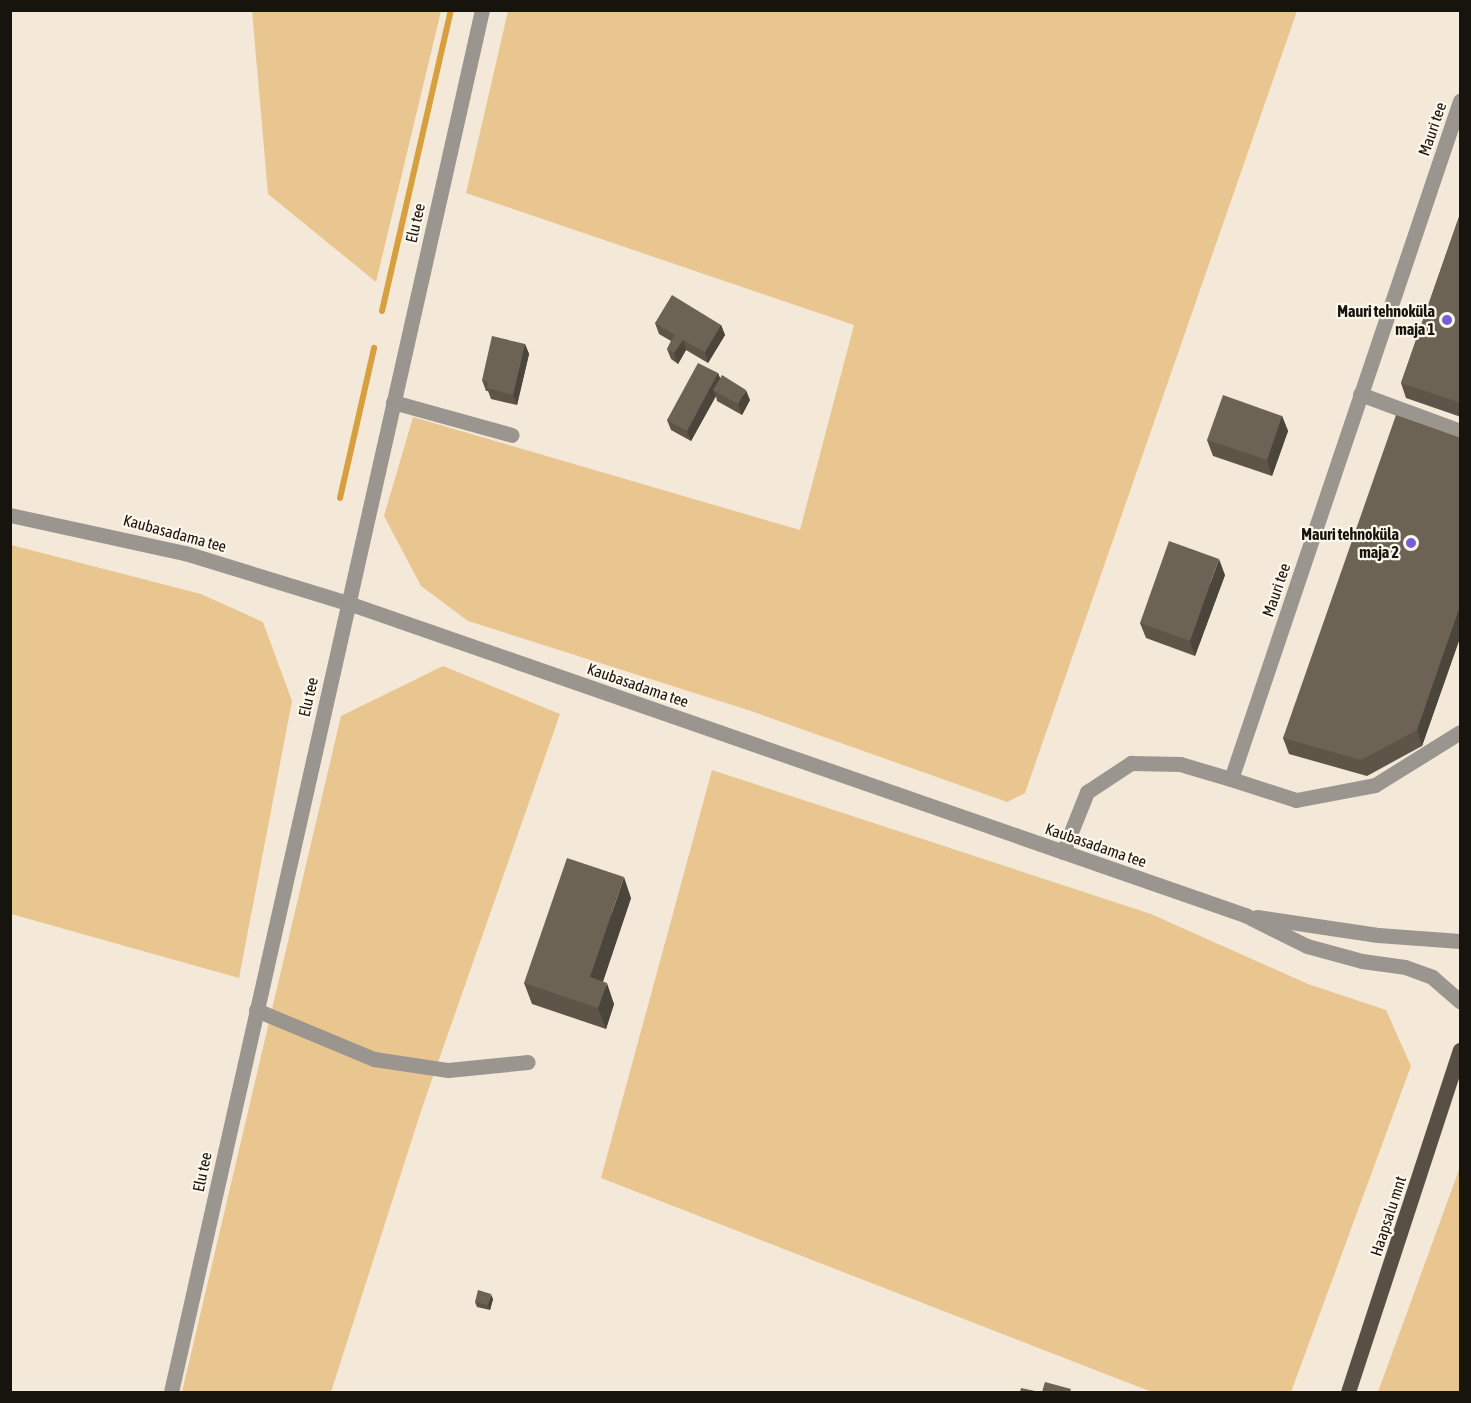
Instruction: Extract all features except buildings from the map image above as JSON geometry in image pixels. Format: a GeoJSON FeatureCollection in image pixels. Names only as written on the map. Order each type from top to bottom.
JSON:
{"type":"FeatureCollection","features":[{"type":"Feature","properties":{"kind":"main road","name":"Haapsalu mnt"},"geometry":{"type":"LineString","coordinates":[[1348,1392],[1461,1050]]}},
{"type":"Feature","properties":{"kind":"street","name":"Elu tee"},"geometry":{"type":"LineString","coordinates":[[171,1392],[483,10]]}},
{"type":"Feature","properties":{"kind":"street","name":"Mauri tee"},"geometry":{"type":"LineString","coordinates":[[1231,779],[1461,100]]}},
{"type":"Feature","properties":{"kind":"street"},"geometry":{"type":"LineString","coordinates":[[1360,394],[1461,431]]}},
{"type":"Feature","properties":{"kind":"street"},"geometry":{"type":"LineString","coordinates":[[393,402],[512,435]]}},
{"type":"Feature","properties":{"kind":"street","name":"Kaubasadama tee"},"geometry":{"type":"LineString","coordinates":[[10,515],[185,553],[348,603],[1245,915],[1307,946],[1362,961],[1405,967],[1432,977],[1461,1001]]}},
{"type":"Feature","properties":{"kind":"street"},"geometry":{"type":"LineString","coordinates":[[1062,852],[1087,792],[1131,763],[1180,764],[1296,800],[1375,785],[1461,732]]}},
{"type":"Feature","properties":{"kind":"street","name":"Kaubasadama tee"},"geometry":{"type":"LineString","coordinates":[[1245,915],[1378,935],[1461,941]]}},
{"type":"Feature","properties":{"kind":"street"},"geometry":{"type":"LineString","coordinates":[[256,1010],[374,1059],[448,1070],[528,1062]]}},
{"type":"Feature","properties":{"kind":"shaded area"},"geometry":{"type":"Polygon","coordinates":[[[252,11],[441,11],[376,282],[268,194],[252,11]]]}},
{"type":"Feature","properties":{"kind":"shaded area"},"geometry":{"type":"Polygon","coordinates":[[[508,11],[1297,11],[1025,793],[1007,802],[751,711],[468,621],[421,586],[384,516],[413,417],[800,530],[854,325],[466,193],[508,11]]]}},
{"type":"Feature","properties":{"kind":"shaded area"},"geometry":{"type":"Polygon","coordinates":[[[11,545],[201,594],[263,622],[292,701],[239,978],[11,914],[11,545]]]}},
{"type":"Feature","properties":{"kind":"shaded area"},"geometry":{"type":"Polygon","coordinates":[[[443,666],[560,714],[422,1108],[331,1392],[182,1392],[341,716],[443,666]]]}},
{"type":"Feature","properties":{"kind":"shaded area"},"geometry":{"type":"Polygon","coordinates":[[[712,770],[1151,914],[1308,984],[1386,1010],[1411,1066],[1291,1392],[1152,1392],[601,1178],[712,770]]]}},
{"type":"Feature","properties":{"kind":"shaded area"},"geometry":{"type":"Polygon","coordinates":[[[1460,1167],[1460,1392],[1378,1392],[1460,1167]]]}},
{"type":"Feature","properties":{"kind":"waterway"},"geometry":{"type":"LineString","coordinates":[[382,311],[451,10]]}},
{"type":"Feature","properties":{"kind":"waterway"},"geometry":{"type":"LineString","coordinates":[[340,498],[374,348]]}},
{"type":"Feature","properties":{"kind":"place","name":"Mauri tehnoküla maja 1"},"geometry":{"type":"Point","coordinates":[1447,320]}},
{"type":"Feature","properties":{"kind":"place","name":"Mauri tehnoküla maja 2"},"geometry":{"type":"Point","coordinates":[1411,543]}}]}
